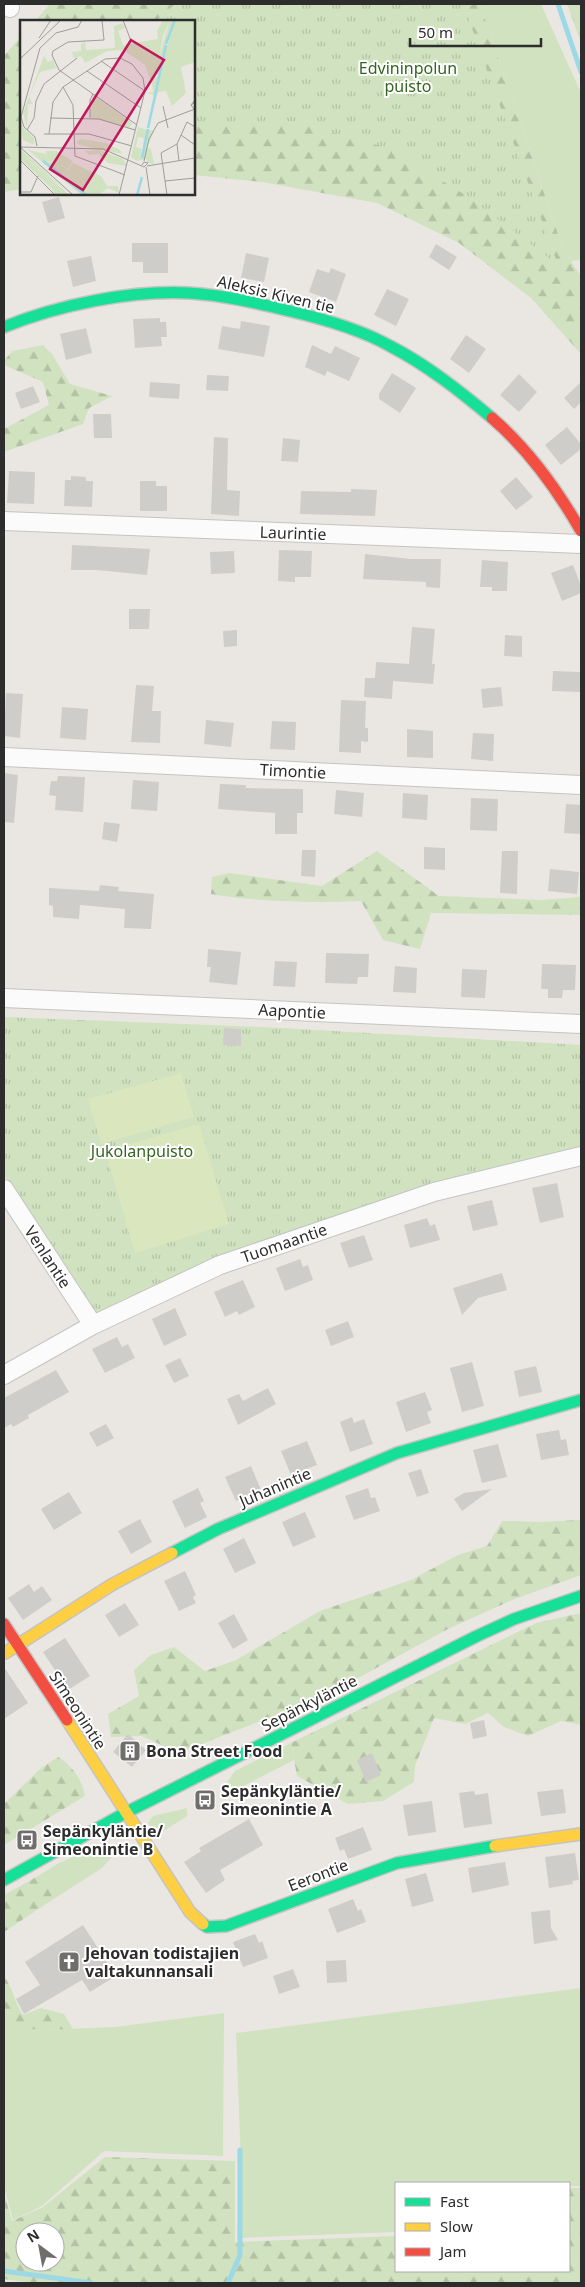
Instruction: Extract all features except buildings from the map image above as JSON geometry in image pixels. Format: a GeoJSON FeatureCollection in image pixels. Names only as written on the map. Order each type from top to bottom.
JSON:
{"type":"FeatureCollection","features":[{"type":"Feature","properties":{"kind":"street","name":"Aleksis Kiven tie"},"geometry":{"type":"LineString","coordinates":[[4,327],[48,312],[82,304],[125,296],[165,293],[201,294],[253,303],[304,313],[345,327],[390,346],[460,391],[491,416],[518,441],[547,476],[581,531]]}},
{"type":"Feature","properties":{"kind":"street","name":"Laurintie"},"geometry":{"type":"LineString","coordinates":[[4,521],[581,544]]}},
{"type":"Feature","properties":{"kind":"street","name":"Timontie"},"geometry":{"type":"LineString","coordinates":[[4,757],[581,785]]}},
{"type":"Feature","properties":{"kind":"street","name":"Aapontie"},"geometry":{"type":"LineString","coordinates":[[4,998],[581,1024]]}},
{"type":"Feature","properties":{"kind":"street","name":"Tuomaantie"},"geometry":{"type":"LineString","coordinates":[[4,1375],[93,1325],[220,1265],[434,1192],[581,1156]]}},
{"type":"Feature","properties":{"kind":"street","name":"Venlantie"},"geometry":{"type":"LineString","coordinates":[[4,1189],[93,1325]]}},
{"type":"Feature","properties":{"kind":"street","name":"Juhanintie"},"geometry":{"type":"LineString","coordinates":[[4,1654],[112,1584],[218,1529],[397,1452],[581,1400]]}},
{"type":"Feature","properties":{"kind":"street","name":"Sepänkyläntie"},"geometry":{"type":"LineString","coordinates":[[4,1880],[35,1861],[125,1813],[477,1636],[566,1599],[581,1596]]}},
{"type":"Feature","properties":{"kind":"street","name":"Simeonintie"},"geometry":{"type":"LineString","coordinates":[[4,1624],[125,1813]]}},
{"type":"Feature","properties":{"kind":"street","name":"Eerontie"},"geometry":{"type":"LineString","coordinates":[[125,1813],[160,1862],[190,1912],[206,1927],[226,1926],[400,1862],[460,1851],[581,1834]]}},
{"type":"Feature","properties":{"kind":"green space","name":"Edvininpolun puisto"},"geometry":{"type":"Polygon","coordinates":[[[50,4],[480,4],[563,249],[581,276],[581,354],[531,298],[459,243],[377,203],[262,182],[195,175],[195,20],[36,20],[50,4]]]}},
{"type":"Feature","properties":{"kind":"green space","name":"Edvininpolun puisto"},"geometry":{"type":"Polygon","coordinates":[[[175,4],[463,4],[558,265],[470,198],[391,149],[302,124],[195,126],[195,20],[157,20],[175,4]]]}},
{"type":"Feature","properties":{"kind":"green space"},"geometry":{"type":"Polygon","coordinates":[[[480,4],[541,4],[581,93],[581,260],[571,261],[563,249],[480,4]]]}},
{"type":"Feature","properties":{"kind":"green space"},"geometry":{"type":"Polygon","coordinates":[[[567,4],[581,4],[581,42],[567,4]]]}},
{"type":"Feature","properties":{"kind":"green space"},"geometry":{"type":"Polygon","coordinates":[[[20,37],[20,189],[4,192],[4,56],[20,37]]]}},
{"type":"Feature","properties":{"kind":"green space"},"geometry":{"type":"Polygon","coordinates":[[[43,345],[52,354],[70,384],[112,396],[89,408],[83,424],[4,452],[4,429],[49,405],[43,382],[4,365],[4,361],[12,351],[43,345]]]}},
{"type":"Feature","properties":{"kind":"green space"},"geometry":{"type":"Polygon","coordinates":[[[377,851],[439,896],[541,900],[581,897],[581,915],[431,913],[420,949],[383,940],[361,901],[286,901],[248,899],[211,894],[212,877],[230,873],[322,886],[377,851]]]}},
{"type":"Feature","properties":{"kind":"green space","name":"Jukolanpuisto"},"geometry":{"type":"Polygon","coordinates":[[[4,1017],[263,1027],[581,1045],[581,1153],[432,1185],[98,1315],[4,1175],[4,1017]]]}},
{"type":"Feature","properties":{"kind":"green space"},"geometry":{"type":"Polygon","coordinates":[[[181,1073],[194,1117],[101,1144],[88,1099],[181,1073]]]}},
{"type":"Feature","properties":{"kind":"green space"},"geometry":{"type":"Polygon","coordinates":[[[199,1124],[229,1224],[135,1253],[105,1151],[199,1124]]]}},
{"type":"Feature","properties":{"kind":"green space"},"geometry":{"type":"Polygon","coordinates":[[[581,1520],[581,1575],[512,1600],[448,1629],[327,1695],[179,1753],[142,1736],[111,1737],[108,1714],[139,1696],[134,1670],[151,1655],[174,1647],[205,1671],[236,1660],[320,1611],[411,1580],[458,1555],[487,1546],[502,1521],[581,1520]]]}},
{"type":"Feature","properties":{"kind":"green space"},"geometry":{"type":"Polygon","coordinates":[[[581,1613],[581,1725],[561,1721],[528,1736],[504,1727],[488,1713],[465,1724],[434,1718],[415,1766],[414,1782],[383,1801],[348,1804],[297,1776],[291,1743],[536,1623],[581,1613]]]}},
{"type":"Feature","properties":{"kind":"green space"},"geometry":{"type":"Polygon","coordinates":[[[291,1743],[294,1760],[230,1793],[223,1788],[235,1771],[291,1743]]]}},
{"type":"Feature","properties":{"kind":"green space"},"geometry":{"type":"Polygon","coordinates":[[[58,1757],[68,1764],[76,1774],[85,1796],[4,1845],[4,1804],[41,1768],[58,1757]]]}},
{"type":"Feature","properties":{"kind":"green space"},"geometry":{"type":"Polygon","coordinates":[[[187,1808],[187,1816],[156,1836],[148,1823],[153,1816],[187,1808]]]}},
{"type":"Feature","properties":{"kind":"green space"},"geometry":{"type":"Polygon","coordinates":[[[106,1843],[111,1858],[102,1868],[52,1900],[53,1886],[38,1876],[59,1863],[106,1843]]]}},
{"type":"Feature","properties":{"kind":"green space"},"geometry":{"type":"Polygon","coordinates":[[[38,1876],[53,1886],[52,1900],[4,1932],[4,1895],[38,1876]]]}},
{"type":"Feature","properties":{"kind":"green space"},"geometry":{"type":"Polygon","coordinates":[[[4,1977],[23,2015],[41,2008],[64,2014],[73,2029],[39,2030],[4,2025],[4,1977]]]}},
{"type":"Feature","properties":{"kind":"green space"},"geometry":{"type":"Polygon","coordinates":[[[581,1988],[581,2186],[570,2186],[570,2182],[395,2182],[395,2232],[237,2238],[241,2161],[236,2033],[581,1988]]]}},
{"type":"Feature","properties":{"kind":"green space"},"geometry":{"type":"Polygon","coordinates":[[[224,2013],[223,2156],[104,2151],[42,2206],[13,2220],[4,2187],[4,2025],[39,2030],[115,2027],[224,2013]]]}},
{"type":"Feature","properties":{"kind":"green space"},"geometry":{"type":"Polygon","coordinates":[[[105,2157],[235,2161],[235,2242],[395,2236],[395,2272],[570,2272],[570,2188],[581,2188],[581,2283],[31,2283],[4,2279],[4,2193],[12,2221],[43,2207],[105,2157]]]}},
{"type":"Feature","properties":{"kind":"waterway"},"geometry":{"type":"LineString","coordinates":[[558,4],[581,72]]}},
{"type":"Feature","properties":{"kind":"waterway"},"geometry":{"type":"LineString","coordinates":[[228,2283],[240,2255],[240,2150]]}},
{"type":"Feature","properties":{"kind":"waterway"},"geometry":{"type":"LineString","coordinates":[[4,2271],[91,2283]]}},
{"type":"Feature","properties":{"kind":"traffic: fast"},"geometry":{"type":"LineString","coordinates":[[4,327],[71,306],[143,294],[189,293],[240,300],[329,321],[378,340],[404,353],[430,370],[492,418]]}},
{"type":"Feature","properties":{"kind":"traffic: fast"},"geometry":{"type":"LineString","coordinates":[[172,1553],[218,1529],[397,1453],[581,1400]]}},
{"type":"Feature","properties":{"kind":"traffic: fast"},"geometry":{"type":"LineString","coordinates":[[4,1880],[125,1813],[477,1636],[514,1619],[581,1596]]}},
{"type":"Feature","properties":{"kind":"traffic: fast"},"geometry":{"type":"LineString","coordinates":[[203,1924],[207,1927],[226,1926],[397,1863],[495,1846]]}},
{"type":"Feature","properties":{"kind":"traffic: slow"},"geometry":{"type":"LineString","coordinates":[[5,1653],[113,1584],[172,1553]]}},
{"type":"Feature","properties":{"kind":"traffic: slow"},"geometry":{"type":"LineString","coordinates":[[67,1720],[190,1912],[203,1924]]}},
{"type":"Feature","properties":{"kind":"traffic: slow"},"geometry":{"type":"LineString","coordinates":[[495,1846],[581,1834]]}},
{"type":"Feature","properties":{"kind":"traffic: jam"},"geometry":{"type":"LineString","coordinates":[[492,418],[530,457],[562,500],[581,531]]}},
{"type":"Feature","properties":{"kind":"traffic: jam"},"geometry":{"type":"LineString","coordinates":[[4,1624],[67,1720]]}},
{"type":"Feature","properties":{"kind":"place","name":"Bona Street Food"},"geometry":{"type":"Point","coordinates":[130,1751]}},
{"type":"Feature","properties":{"kind":"place","name":"Sepänkyläntie/ Simeonintie A"},"geometry":{"type":"Point","coordinates":[205,1800]}},
{"type":"Feature","properties":{"kind":"place","name":"Sepänkyläntie/ Simeonintie B"},"geometry":{"type":"Point","coordinates":[27,1840]}},
{"type":"Feature","properties":{"kind":"place","name":"Jehovan todistajien valtakunnansali"},"geometry":{"type":"Point","coordinates":[69,1962]}}]}
